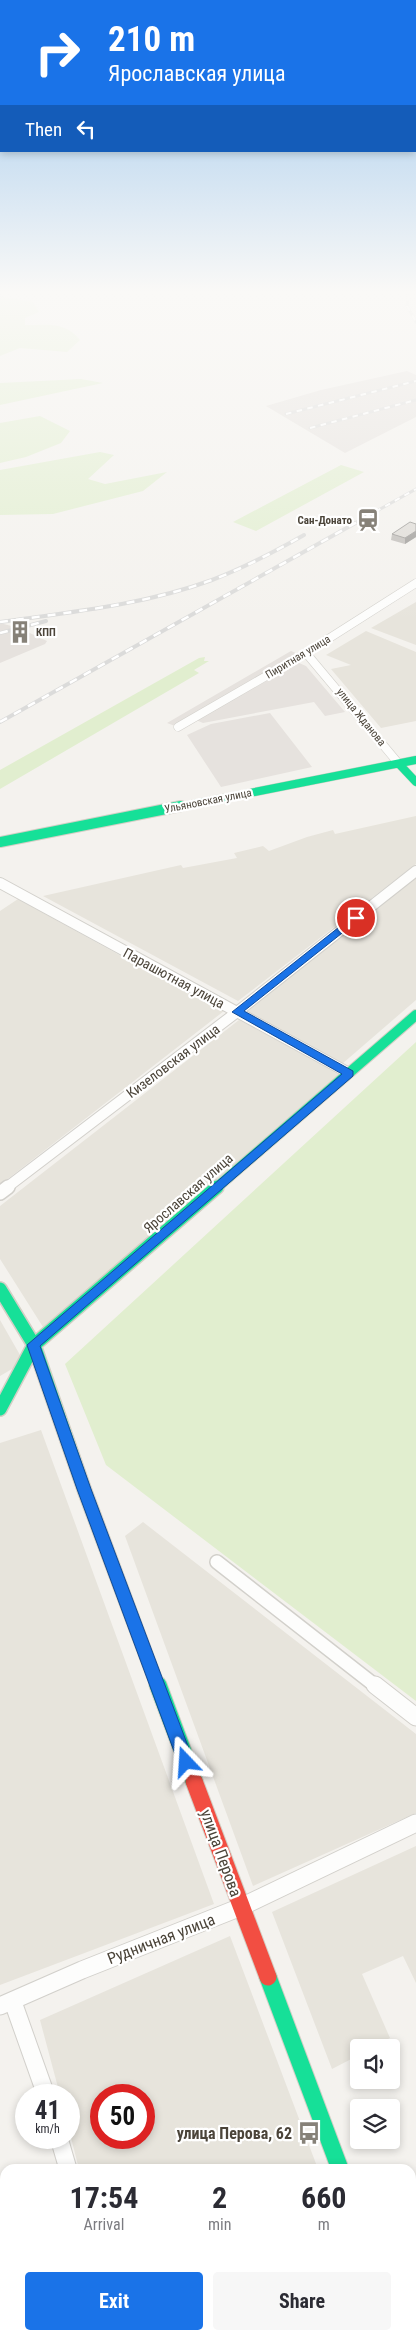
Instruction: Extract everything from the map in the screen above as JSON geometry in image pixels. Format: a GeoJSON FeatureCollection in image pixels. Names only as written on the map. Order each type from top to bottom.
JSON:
{"type":"FeatureCollection","features":[{"type":"Feature","properties":{"kind":"main road","name":"Ульяновская улица"},"geometry":{"type":"LineString","coordinates":[[0,842],[416,760]]}},
{"type":"Feature","properties":{"kind":"main road","name":"улица Жданова"},"geometry":{"type":"LineString","coordinates":[[399,764],[416,782]]}},
{"type":"Feature","properties":{"kind":"main road","name":"Ярославская улица"},"geometry":{"type":"LineString","coordinates":[[0,1409],[34,1345],[350,1074],[416,1015]]}},
{"type":"Feature","properties":{"kind":"main road","name":"улица Перова"},"geometry":{"type":"LineString","coordinates":[[0,1289],[34,1345],[84,1489],[338,2164]]}},
{"type":"Feature","properties":{"kind":"street","name":"Пиритная улица"},"geometry":{"type":"LineString","coordinates":[[178,727],[306,652],[416,583]]}},
{"type":"Feature","properties":{"kind":"street","name":"улица Жданова"},"geometry":{"type":"LineString","coordinates":[[306,652],[399,764]]}},
{"type":"Feature","properties":{"kind":"street","name":"Кизеловская улица"},"geometry":{"type":"LineString","coordinates":[[0,1193],[237,1012],[416,871]]}},
{"type":"Feature","properties":{"kind":"street","name":"Парашютная улица"},"geometry":{"type":"LineString","coordinates":[[0,883],[2,886],[350,1074]]}},
{"type":"Feature","properties":{"kind":"street"},"geometry":{"type":"LineString","coordinates":[[217,1562],[416,1717]]}},
{"type":"Feature","properties":{"kind":"street","name":"Рудничная улица"},"geometry":{"type":"LineString","coordinates":[[6,2004],[82,1970],[241,1907],[416,1823]]}},
{"type":"Feature","properties":{"kind":"street"},"geometry":{"type":"LineString","coordinates":[[6,2004],[41,2084]]}},
{"type":"Feature","properties":{"kind":"street"},"geometry":{"type":"LineString","coordinates":[[62,2149],[67,2164]]}},
{"type":"Feature","properties":{"kind":"shaded area"},"geometry":{"type":"Polygon","coordinates":[[[272,404],[416,404],[416,417],[345,453],[266,406],[272,404]]]}},
{"type":"Feature","properties":{"kind":"shaded area"},"geometry":{"type":"Polygon","coordinates":[[[416,602],[416,645],[371,628],[416,602]]]}},
{"type":"Feature","properties":{"kind":"shaded area"},"geometry":{"type":"Polygon","coordinates":[[[0,623],[19,628],[47,641],[45,644],[0,663],[0,623]]]}},
{"type":"Feature","properties":{"kind":"shaded area"},"geometry":{"type":"Polygon","coordinates":[[[366,631],[416,652],[416,721],[381,728],[331,669],[351,665],[326,655],[366,631]]]}},
{"type":"Feature","properties":{"kind":"shaded area"},"geometry":{"type":"Polygon","coordinates":[[[291,651],[298,654],[175,726],[167,723],[291,651]]]}},
{"type":"Feature","properties":{"kind":"shaded area"},"geometry":{"type":"Polygon","coordinates":[[[299,663],[306,666],[345,712],[325,716],[314,702],[203,723],[196,720],[299,663]]]}},
{"type":"Feature","properties":{"kind":"shaded area"},"geometry":{"type":"Polygon","coordinates":[[[270,713],[312,767],[221,787],[187,735],[211,724],[270,713]]]}},
{"type":"Feature","properties":{"kind":"shaded area"},"geometry":{"type":"Polygon","coordinates":[[[416,816],[416,864],[238,1001],[43,896],[181,865],[183,868],[237,858],[234,853],[263,846],[269,851],[333,830],[335,834],[416,816]]]}},
{"type":"Feature","properties":{"kind":"shaded area"},"geometry":{"type":"Polygon","coordinates":[[[416,877],[416,1000],[342,1064],[244,1012],[416,877]]]}},
{"type":"Feature","properties":{"kind":"shaded area"},"geometry":{"type":"Polygon","coordinates":[[[18,899],[123,957],[127,956],[224,1011],[0,1185],[0,911],[18,899]]]}},
{"type":"Feature","properties":{"kind":"shaded area"},"geometry":{"type":"Polygon","coordinates":[[[239,1020],[341,1074],[43,1327],[0,1259],[0,1206],[239,1020]]]}},
{"type":"Feature","properties":{"kind":"shaded area"},"geometry":{"type":"Polygon","coordinates":[[[0,1320],[24,1362],[0,1376],[0,1320]]]}},
{"type":"Feature","properties":{"kind":"shaded area"},"geometry":{"type":"Polygon","coordinates":[[[41,1430],[214,1904],[0,1985],[0,1443],[41,1430]]]}},
{"type":"Feature","properties":{"kind":"shaded area"},"geometry":{"type":"Polygon","coordinates":[[[143,1522],[416,1734],[416,1813],[253,1886],[125,1536],[143,1522]]]}},
{"type":"Feature","properties":{"kind":"shaded area"},"geometry":{"type":"Polygon","coordinates":[[[416,1846],[416,1983],[403,1956],[362,1974],[390,2038],[350,2039],[350,2060],[332,2069],[272,1912],[416,1846]]]}},
{"type":"Feature","properties":{"kind":"shaded area"},"geometry":{"type":"Polygon","coordinates":[[[230,1936],[316,2164],[78,2164],[74,2149],[80,2149],[80,2084],[57,2084],[40,2020],[230,1936]]]}},
{"type":"Feature","properties":{"kind":"green space"},"geometry":{"type":"Polygon","coordinates":[[[40,416],[70,431],[61,443],[26,457],[0,463],[0,423],[40,416]]]}},
{"type":"Feature","properties":{"kind":"green space"},"geometry":{"type":"Polygon","coordinates":[[[100,452],[114,455],[88,479],[105,484],[167,472],[143,491],[53,514],[0,515],[0,470],[100,452]]]}},
{"type":"Feature","properties":{"kind":"green space"},"geometry":{"type":"Polygon","coordinates":[[[341,465],[364,472],[256,531],[233,522],[341,465]]]}},
{"type":"Feature","properties":{"kind":"green space"},"geometry":{"type":"Polygon","coordinates":[[[205,657],[204,661],[209,661],[194,670],[199,673],[0,789],[0,770],[199,658],[205,657]]]}},
{"type":"Feature","properties":{"kind":"green space"},"geometry":{"type":"Polygon","coordinates":[[[416,1042],[416,1701],[106,1465],[65,1364],[416,1042]]]}},
{"type":"Feature","properties":{"kind":"building"},"geometry":{"type":"Polygon","coordinates":[[[410,522],[416,524],[416,531],[405,538],[392,534],[410,522]]]}},
{"type":"Feature","properties":{"kind":"railway"},"geometry":{"type":"LineString","coordinates":[[286,414],[325,404]]}},
{"type":"Feature","properties":{"kind":"railway"},"geometry":{"type":"LineString","coordinates":[[310,428],[400,404]]}},
{"type":"Feature","properties":{"kind":"railway"},"geometry":{"type":"LineString","coordinates":[[366,517],[416,489]]}},
{"type":"Feature","properties":{"kind":"railway"},"geometry":{"type":"LineString","coordinates":[[0,722],[368,516]]}},
{"type":"Feature","properties":{"kind":"railway"},"geometry":{"type":"LineString","coordinates":[[0,622],[107,607],[186,589],[236,570],[304,535]]}},
{"type":"Feature","properties":{"kind":"railway"},"geometry":{"type":"LineString","coordinates":[[0,633],[46,621]]}},
{"type":"Feature","properties":{"kind":"traffic: fast"},"geometry":{"type":"LineString","coordinates":[[0,842],[416,760]]}},
{"type":"Feature","properties":{"kind":"traffic: fast"},"geometry":{"type":"LineString","coordinates":[[399,764],[416,782]]}},
{"type":"Feature","properties":{"kind":"traffic: fast"},"geometry":{"type":"LineString","coordinates":[[0,1409],[34,1345],[416,1015]]}},
{"type":"Feature","properties":{"kind":"traffic: fast"},"geometry":{"type":"LineString","coordinates":[[0,1289],[34,1345],[84,1489],[194,1781]]}},
{"type":"Feature","properties":{"kind":"traffic: fast"},"geometry":{"type":"LineString","coordinates":[[268,1977],[338,2164]]}},
{"type":"Feature","properties":{"kind":"traffic: jam"},"geometry":{"type":"LineString","coordinates":[[194,1781],[268,1977]]}},
{"type":"Feature","properties":{"kind":"place","name":"Сан-Донато"},"geometry":{"type":"Point","coordinates":[368,520]}},
{"type":"Feature","properties":{"kind":"place","name":"КПП"},"geometry":{"type":"Point","coordinates":[20,632]}},
{"type":"Feature","properties":{"kind":"place","name":"улица Перова, 62"},"geometry":{"type":"Point","coordinates":[309,2133]}},
{"type":"Feature","properties":{"kind":"route"},"geometry":{"type":"LineString","coordinates":[[186,1762],[84,1489],[34,1345],[350,1074],[237,1012],[356,918]]}}]}
